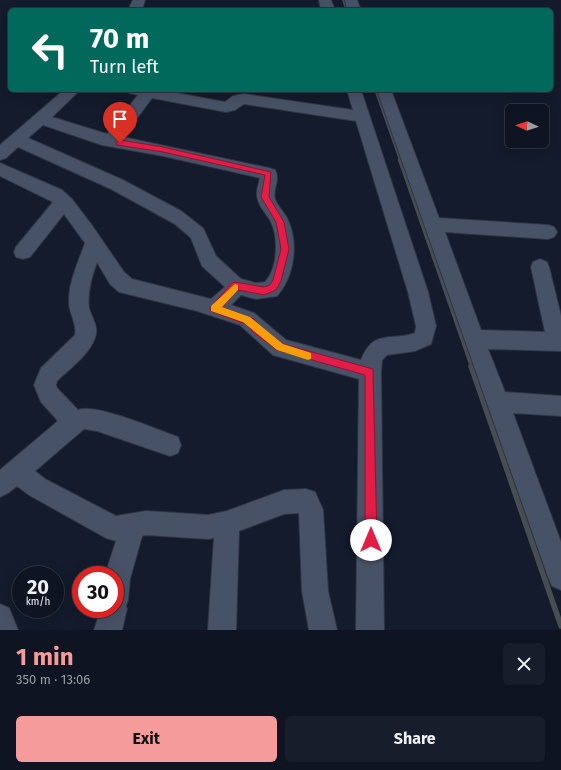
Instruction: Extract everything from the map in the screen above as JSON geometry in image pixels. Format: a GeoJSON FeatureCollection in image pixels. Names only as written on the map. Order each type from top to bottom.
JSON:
{"type":"FeatureCollection","features":[{"type":"Feature","properties":{"kind":"street"},"geometry":{"type":"LineString","coordinates":[[0,154],[71,92]]}},
{"type":"Feature","properties":{"kind":"street"},"geometry":{"type":"LineString","coordinates":[[112,141],[143,92]]}},
{"type":"Feature","properties":{"kind":"street"},"geometry":{"type":"LineString","coordinates":[[149,92],[226,106],[230,106],[238,99],[244,98],[362,117]]}},
{"type":"Feature","properties":{"kind":"street"},"geometry":{"type":"LineString","coordinates":[[355,92],[418,292],[426,326],[424,338],[416,343],[380,347],[372,354],[370,372],[370,630]]}},
{"type":"Feature","properties":{"kind":"street"},"geometry":{"type":"LineString","coordinates":[[385,92],[560,573]]}},
{"type":"Feature","properties":{"kind":"street"},"geometry":{"type":"LineString","coordinates":[[17,140],[115,183],[170,213],[198,235],[208,260],[215,268],[232,281],[235,286],[256,291],[270,290],[277,281],[283,263],[285,249],[280,222],[265,197],[269,174],[163,150],[112,141],[41,119]]}},
{"type":"Feature","properties":{"kind":"street"},"geometry":{"type":"LineString","coordinates":[[0,169],[46,190],[63,202],[94,243],[117,278],[126,286],[214,308],[251,322],[257,329],[280,348],[370,372]]}},
{"type":"Feature","properties":{"kind":"street"},"geometry":{"type":"LineString","coordinates":[[22,252],[63,202]]}},
{"type":"Feature","properties":{"kind":"street"},"geometry":{"type":"LineString","coordinates":[[433,224],[548,232]]}},
{"type":"Feature","properties":{"kind":"street"},"geometry":{"type":"LineString","coordinates":[[74,422],[48,396],[45,385],[49,375],[83,341],[86,336],[86,323],[79,308],[79,298],[94,243]]}},
{"type":"Feature","properties":{"kind":"street"},"geometry":{"type":"LineString","coordinates":[[474,339],[559,342],[540,267]]}},
{"type":"Feature","properties":{"kind":"street"},"geometry":{"type":"LineString","coordinates":[[214,308],[234,290],[235,286]]}},
{"type":"Feature","properties":{"kind":"street"},"geometry":{"type":"LineString","coordinates":[[497,402],[561,406]]}},
{"type":"Feature","properties":{"kind":"street"},"geometry":{"type":"LineString","coordinates":[[8,478],[74,422],[84,418],[97,420],[170,445]]}},
{"type":"Feature","properties":{"kind":"street"},"geometry":{"type":"LineString","coordinates":[[8,478],[37,487],[115,529],[146,523],[208,526],[227,523],[284,502],[299,500],[306,501],[309,505],[315,590],[323,630]]}},
{"type":"Feature","properties":{"kind":"street"},"geometry":{"type":"LineString","coordinates":[[222,630],[227,523]]}},
{"type":"Feature","properties":{"kind":"street"},"geometry":{"type":"LineString","coordinates":[[121,566],[133,526]]}},
{"type":"Feature","properties":{"kind":"street"},"geometry":{"type":"LineString","coordinates":[[0,618],[4,630]]}},
{"type":"Feature","properties":{"kind":"street"},"geometry":{"type":"LineString","coordinates":[[108,630],[111,618]]}},
{"type":"Feature","properties":{"kind":"waterway"},"geometry":{"type":"LineString","coordinates":[[344,0],[346,8]]}},
{"type":"Feature","properties":{"kind":"waterway"},"geometry":{"type":"LineString","coordinates":[[377,92],[401,161]]}},
{"type":"Feature","properties":{"kind":"waterway"},"geometry":{"type":"LineString","coordinates":[[400,160],[472,367]]}},
{"type":"Feature","properties":{"kind":"waterway"},"geometry":{"type":"LineString","coordinates":[[471,366],[561,626]]}},
{"type":"Feature","properties":{"kind":"slow traffic"},"geometry":{"type":"LineString","coordinates":[[235,287],[234,290],[214,308],[251,322],[257,329],[280,348],[308,356]]}},
{"type":"Feature","properties":{"kind":"route"},"geometry":{"type":"LineString","coordinates":[[120,143],[163,150],[263,171],[269,174],[265,197],[280,222],[285,249],[283,263],[277,281],[273,288],[264,291],[256,291],[235,286],[234,290],[214,308],[251,322],[257,329],[280,348],[370,372],[371,540]]}}]}
